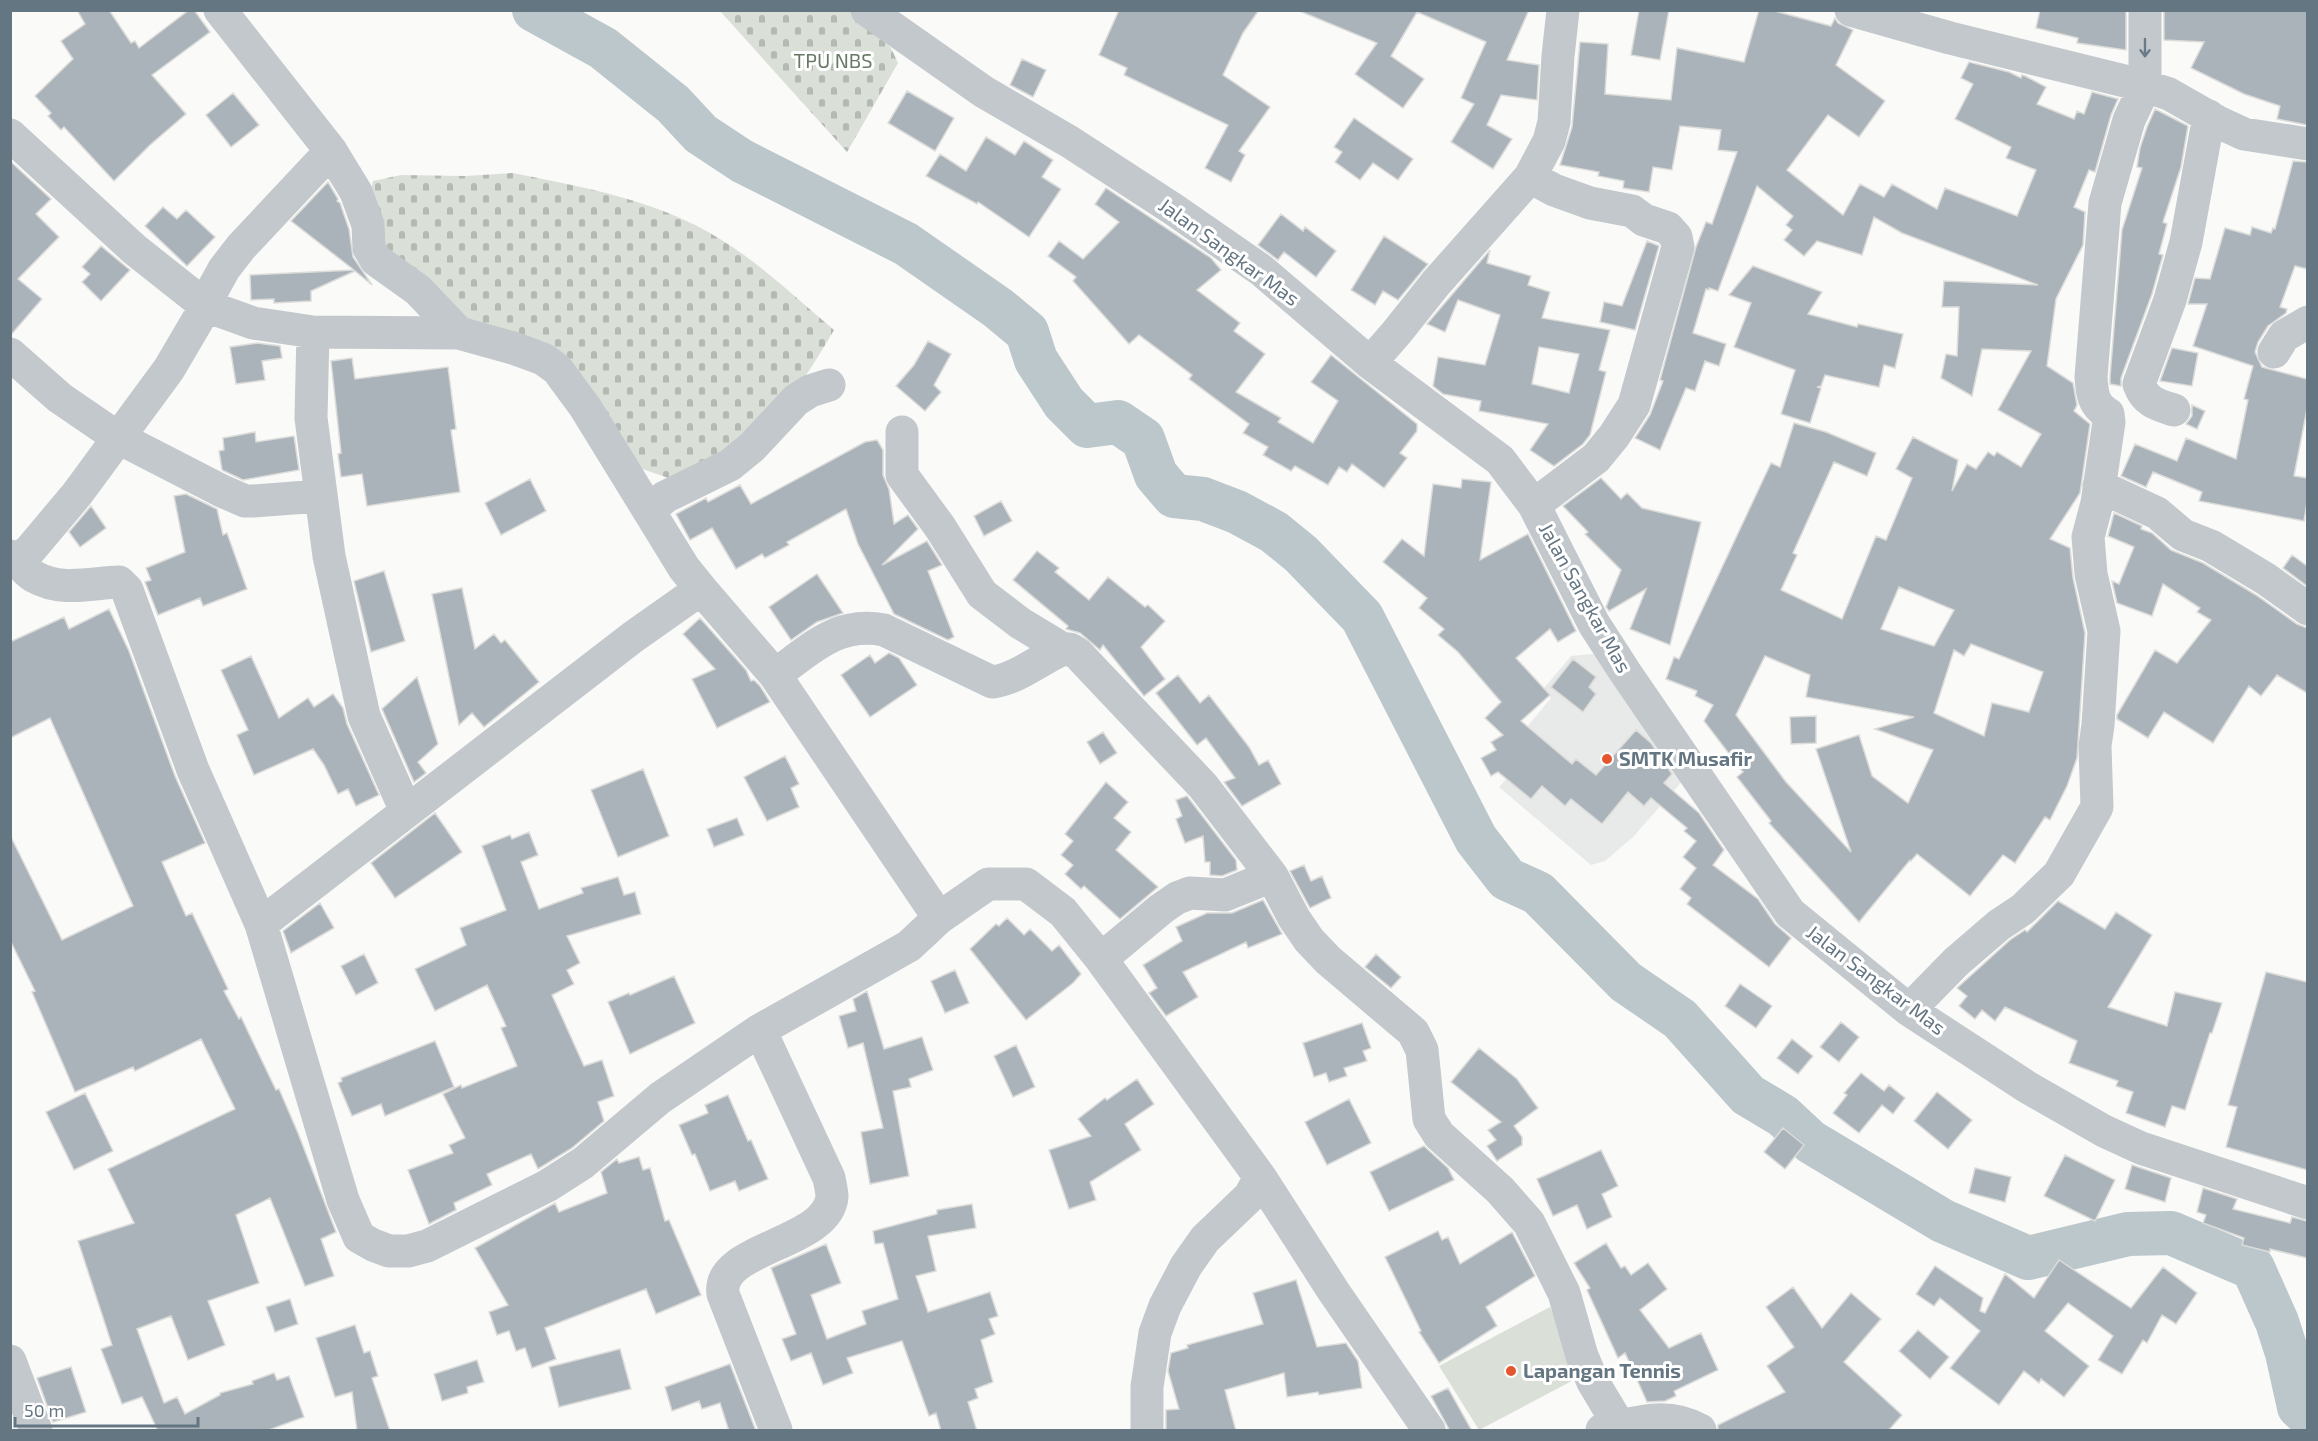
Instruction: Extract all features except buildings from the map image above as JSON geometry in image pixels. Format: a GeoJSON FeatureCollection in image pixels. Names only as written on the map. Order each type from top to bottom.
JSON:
{"type":"FeatureCollection","features":[{"type":"Feature","properties":{"kind":"street"},"geometry":{"type":"LineString","coordinates":[[220,10],[331,151],[356,192],[368,225],[369,248],[376,260],[418,290],[459,333]]}},
{"type":"Feature","properties":{"kind":"street","name":"Jalan Sangkar Mas"},"geometry":{"type":"LineString","coordinates":[[867,10],[984,92],[1079,148],[1261,270],[1370,363],[1500,460],[1534,505],[1594,624],[1790,913],[1909,1010],[2027,1087],[2104,1131],[2141,1148],[2307,1203]]}},
{"type":"Feature","properties":{"kind":"street"},"geometry":{"type":"LineString","coordinates":[[1370,363],[1436,283],[1530,177],[1549,141],[1554,122],[1563,10]]}},
{"type":"Feature","properties":{"kind":"street"},"geometry":{"type":"LineString","coordinates":[[1851,10],[1950,39],[2145,86],[2169,94],[2244,134],[2307,144]]}},
{"type":"Feature","properties":{"kind":"street"},"geometry":{"type":"LineString","coordinates":[[1909,1010],[1956,962],[1999,925],[2024,909],[2059,874],[2097,807],[2095,746],[2104,631],[2091,574],[2088,537],[2109,422],[2108,414],[2099,408],[2092,392],[2091,377],[2105,203],[2129,120],[2145,86],[2145,10]]}},
{"type":"Feature","properties":{"kind":"street"},"geometry":{"type":"LineString","coordinates":[[2174,410],[2156,405],[2143,396],[2139,384],[2170,300],[2186,242],[2209,116]]}},
{"type":"Feature","properties":{"kind":"street"},"geometry":{"type":"LineString","coordinates":[[10,135],[134,249],[206,306],[253,323],[313,332],[459,333],[543,359],[557,369],[585,407],[684,568],[775,675],[939,918]]}},
{"type":"Feature","properties":{"kind":"street"},"geometry":{"type":"LineString","coordinates":[[331,151],[241,247],[224,269],[206,306],[169,369],[77,494],[30,550],[14,558],[26,572],[55,584],[70,586],[116,582],[124,585],[193,770],[261,924],[343,1200],[359,1237],[389,1251],[408,1251],[426,1246],[548,1186],[583,1163],[660,1098],[760,1030],[909,946],[939,918],[988,885],[1026,884],[1063,912],[1101,959],[1260,1177],[1334,1293],[1429,1431]]}},
{"type":"Feature","properties":{"kind":"street"},"geometry":{"type":"LineString","coordinates":[[1530,177],[1554,190],[1590,202],[1632,211],[1644,220],[1668,228],[1676,237],[1678,247],[1634,405],[1614,436],[1596,458],[1534,505]]}},
{"type":"Feature","properties":{"kind":"street"},"geometry":{"type":"LineString","coordinates":[[2274,352],[2284,336],[2307,322]]}},
{"type":"Feature","properties":{"kind":"street"},"geometry":{"type":"LineString","coordinates":[[313,332],[311,418],[329,556],[364,716],[406,811]]}},
{"type":"Feature","properties":{"kind":"street"},"geometry":{"type":"LineString","coordinates":[[10,354],[60,398],[117,437],[245,501],[320,496]]}},
{"type":"Feature","properties":{"kind":"street"},"geometry":{"type":"LineString","coordinates":[[649,511],[665,497],[730,465],[752,447],[796,400],[810,391],[829,385]]}},
{"type":"Feature","properties":{"kind":"street"},"geometry":{"type":"LineString","coordinates":[[902,432],[902,475],[940,527],[982,594],[1020,623],[1063,649],[1078,654],[1203,786],[1272,876],[1294,918],[1309,940],[1328,960],[1398,1018],[1419,1041],[1422,1050],[1429,1119],[1439,1135],[1500,1190],[1529,1223],[1564,1293],[1582,1356],[1611,1429],[1665,1418],[1685,1422],[1700,1431]]}},
{"type":"Feature","properties":{"kind":"street"},"geometry":{"type":"LineString","coordinates":[[2099,486],[2157,513],[2183,535],[2211,546],[2266,579],[2307,609]]}},
{"type":"Feature","properties":{"kind":"street"},"geometry":{"type":"LineString","coordinates":[[261,924],[624,644],[701,590]]}},
{"type":"Feature","properties":{"kind":"street"},"geometry":{"type":"LineString","coordinates":[[775,675],[826,637],[846,630],[866,627],[884,630],[992,682],[1001,681],[1063,649]]}},
{"type":"Feature","properties":{"kind":"street"},"geometry":{"type":"LineString","coordinates":[[1101,959],[1177,898],[1190,893],[1225,895],[1272,876]]}},
{"type":"Feature","properties":{"kind":"street"},"geometry":{"type":"LineString","coordinates":[[760,1030],[829,1178],[832,1196],[828,1208],[819,1221],[743,1262],[726,1278],[722,1287],[776,1431]]}},
{"type":"Feature","properties":{"kind":"street"},"geometry":{"type":"LineString","coordinates":[[1147,1431],[1149,1376],[1155,1333],[1165,1306],[1186,1266],[1204,1239],[1250,1196],[1260,1177]]}},
{"type":"Feature","properties":{"kind":"street"},"geometry":{"type":"LineString","coordinates":[[10,1361],[36,1431]]}},
{"type":"Feature","properties":{"kind":"shaded area","name":"SMTK Musafir"},"geometry":{"type":"Polygon","coordinates":[[[1623,651],[1694,768],[1633,837],[1605,861],[1591,865],[1499,787],[1532,751],[1521,734],[1551,698],[1544,688],[1571,656],[1623,651]]]}},
{"type":"Feature","properties":{"kind":"green space","name":"TPU NBS"},"geometry":{"type":"Polygon","coordinates":[[[720,11],[852,11],[891,48],[898,63],[847,152],[720,11]]]}},
{"type":"Feature","properties":{"kind":"green space"},"geometry":{"type":"Polygon","coordinates":[[[512,173],[619,197],[671,214],[696,226],[750,259],[834,330],[793,394],[755,439],[727,457],[671,479],[634,466],[596,410],[461,323],[358,244],[373,181],[401,175],[465,176],[512,173]]]}},
{"type":"Feature","properties":{"kind":"green space","name":"Lapangan Tennis"},"geometry":{"type":"Polygon","coordinates":[[[1550,1307],[1583,1375],[1479,1430],[1439,1366],[1550,1307]]]}},
{"type":"Feature","properties":{"kind":"waterway"},"geometry":{"type":"LineString","coordinates":[[534,10],[603,48],[673,104],[701,134],[742,161],[906,244],[998,308],[1027,332],[1036,360],[1064,403],[1087,426],[1118,422],[1143,439],[1156,475],[1174,496],[1203,499],[1237,512],[1274,532],[1301,554],[1362,617],[1476,839],[1507,879],[1538,893],[1626,982],[1680,1019],[1748,1095],[1783,1116],[1811,1142],[1943,1221],[2028,1258],[2128,1234],[2171,1233],[2253,1268],[2277,1322],[2287,1353],[2299,1407],[2308,1415]]}},
{"type":"Feature","properties":{"kind":"place","name":"SMTK Musafir"},"geometry":{"type":"Point","coordinates":[1607,759]}},
{"type":"Feature","properties":{"kind":"place","name":"Lapangan Tennis"},"geometry":{"type":"Point","coordinates":[1511,1371]}}]}
